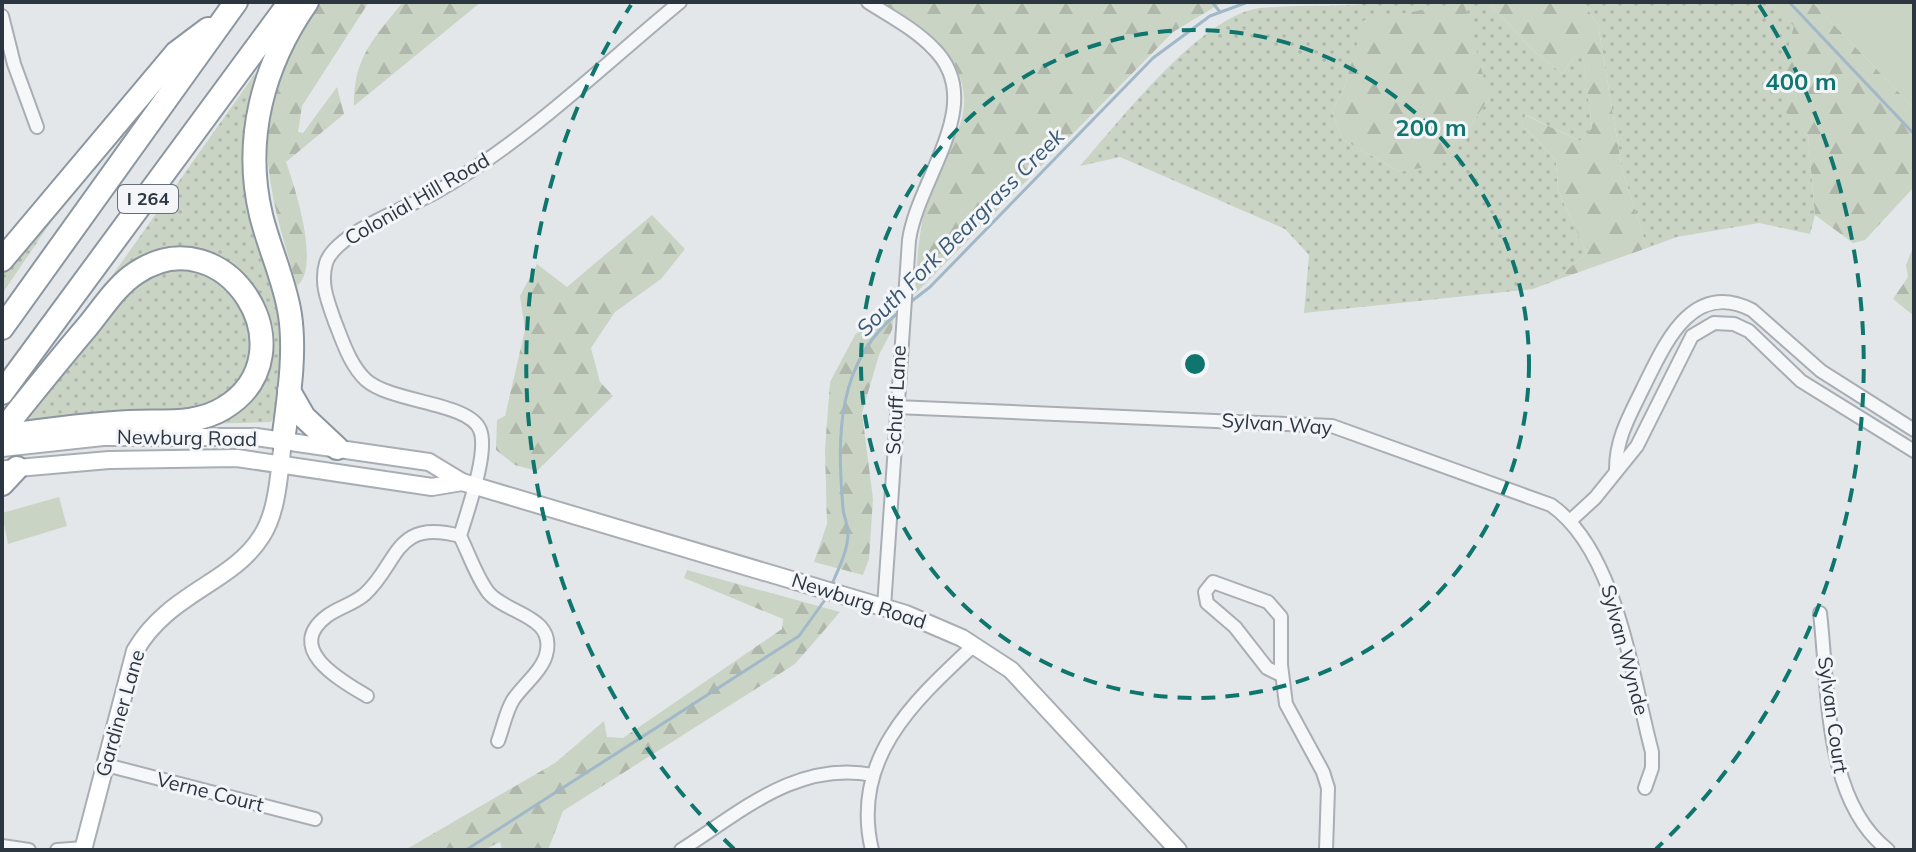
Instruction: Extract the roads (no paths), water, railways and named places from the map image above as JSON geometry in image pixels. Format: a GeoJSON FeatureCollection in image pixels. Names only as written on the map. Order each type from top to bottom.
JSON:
{"type":"FeatureCollection","features":[{"type":"Feature","properties":{"kind":"highway","name":"I 264"},"geometry":{"type":"LineString","coordinates":[[2,393],[290,2]]}},
{"type":"Feature","properties":{"kind":"highway"},"geometry":{"type":"LineString","coordinates":[[283,442],[289,391],[290,314],[262,217],[254,154],[258,113],[267,75],[283,39],[307,2]]}},
{"type":"Feature","properties":{"kind":"highway","name":"I 264"},"geometry":{"type":"LineString","coordinates":[[2,328],[232,8]]}},
{"type":"Feature","properties":{"kind":"highway"},"geometry":{"type":"LineString","coordinates":[[2,260],[176,53],[232,8]]}},
{"type":"Feature","properties":{"kind":"highway"},"geometry":{"type":"LineString","coordinates":[[185,258],[210,264],[233,279],[252,302],[260,329],[260,356],[249,383],[223,409],[188,420],[131,421],[5,437],[123,283],[151,264],[185,258]]}},
{"type":"Feature","properties":{"kind":"highway"},"geometry":{"type":"LineString","coordinates":[[289,391],[304,417],[337,448]]}},
{"type":"Feature","properties":{"kind":"main road","name":"Newburg Road"},"geometry":{"type":"LineString","coordinates":[[5,437],[241,437],[429,462],[468,484],[850,596],[941,627],[974,645],[1020,679],[1178,850]]}},
{"type":"Feature","properties":{"kind":"main road","name":"Gardiner Lane"},"geometry":{"type":"LineString","coordinates":[[84,849],[130,664],[140,642],[168,609],[238,560],[260,540],[272,512],[283,442]]}},
{"type":"Feature","properties":{"kind":"main road","name":"Newburg Road"},"geometry":{"type":"LineString","coordinates":[[7,474],[192,457],[237,458],[432,487],[468,484]]}},
{"type":"Feature","properties":{"kind":"street","name":"Colonial Hill Road"},"geometry":{"type":"LineString","coordinates":[[468,484],[482,442],[479,426],[464,414],[392,394],[364,378],[347,353],[325,295],[323,279],[328,258],[350,236],[439,190],[495,154],[680,2]]}},
{"type":"Feature","properties":{"kind":"street","name":"Schuff Lane"},"geometry":{"type":"LineString","coordinates":[[868,2],[934,48],[948,67],[956,96],[954,117],[913,214],[901,326],[884,607]]}},
{"type":"Feature","properties":{"kind":"street"},"geometry":{"type":"LineString","coordinates":[[2,16],[13,62],[37,127]]}},
{"type":"Feature","properties":{"kind":"street"},"geometry":{"type":"LineString","coordinates":[[1616,469],[1619,439],[1669,336],[1685,317],[1707,306],[1729,303],[1752,310],[1821,371],[1914,430]]}},
{"type":"Feature","properties":{"kind":"street"},"geometry":{"type":"LineString","coordinates":[[1571,520],[1595,498],[1637,446],[1692,336],[1707,326],[1724,322],[1749,331],[1801,381],[1914,451]]}},
{"type":"Feature","properties":{"kind":"street"},"geometry":{"type":"LineString","coordinates":[[1761,342],[1774,329]]}},
{"type":"Feature","properties":{"kind":"street","name":"Sylvan Way"},"geometry":{"type":"LineString","coordinates":[[896,407],[1332,426],[1518,491],[1551,505],[1571,520]]}},
{"type":"Feature","properties":{"kind":"street"},"geometry":{"type":"LineString","coordinates":[[468,484],[460,536],[490,594],[507,607],[531,617],[546,637],[546,657],[510,704],[498,741]]}},
{"type":"Feature","properties":{"kind":"street","name":"Sylvan Wynde"},"geometry":{"type":"LineString","coordinates":[[1571,520],[1607,579],[1652,752],[1652,768],[1645,788]]}},
{"type":"Feature","properties":{"kind":"street"},"geometry":{"type":"LineString","coordinates":[[367,696],[331,674],[318,661],[313,643],[318,626],[331,613],[367,593],[402,543],[417,535],[449,533],[460,536]]}},
{"type":"Feature","properties":{"kind":"street"},"geometry":{"type":"LineString","coordinates":[[1281,675],[1267,668],[1235,627],[1207,603],[1205,592],[1209,585],[1220,581],[1268,602],[1276,609],[1283,631],[1281,675],[1286,704],[1323,772],[1328,788],[1326,850]]}},
{"type":"Feature","properties":{"kind":"street","name":"Sylvan Court"},"geometry":{"type":"LineString","coordinates":[[1820,613],[1843,787],[1863,826],[1888,850]]}},
{"type":"Feature","properties":{"kind":"street"},"geometry":{"type":"LineString","coordinates":[[872,850],[868,815],[873,775],[898,721],[974,645]]}},
{"type":"Feature","properties":{"kind":"street","name":"Verne Court"},"geometry":{"type":"LineString","coordinates":[[106,765],[315,819]]}},
{"type":"Feature","properties":{"kind":"street"},"geometry":{"type":"LineString","coordinates":[[681,850],[800,778],[835,771],[873,775]]}},
{"type":"Feature","properties":{"kind":"street"},"geometry":{"type":"LineString","coordinates":[[2,846],[29,850]]}},
{"type":"Feature","properties":{"kind":"street"},"geometry":{"type":"LineString","coordinates":[[57,850],[84,849]]}},
{"type":"Feature","properties":{"kind":"waterway"},"geometry":{"type":"LineString","coordinates":[[1212,2],[1220,12]]}},
{"type":"Feature","properties":{"kind":"waterway","name":"South Fork Beargrass Creek"},"geometry":{"type":"LineString","coordinates":[[908,304],[930,287],[1153,58],[1210,16],[1248,2]]}},
{"type":"Feature","properties":{"kind":"waterway","name":"South Fork Beargrass Creek"},"geometry":{"type":"LineString","coordinates":[[1789,2],[1914,134]]}},
{"type":"Feature","properties":{"kind":"waterway","name":"South Fork Beargrass Creek"},"geometry":{"type":"LineString","coordinates":[[831,586],[848,540],[840,454],[845,402],[863,353],[878,332],[899,312]]}},
{"type":"Feature","properties":{"kind":"waterway","name":"South Fork Beargrass Creek"},"geometry":{"type":"LineString","coordinates":[[466,850],[799,636],[827,597]]}}]}
